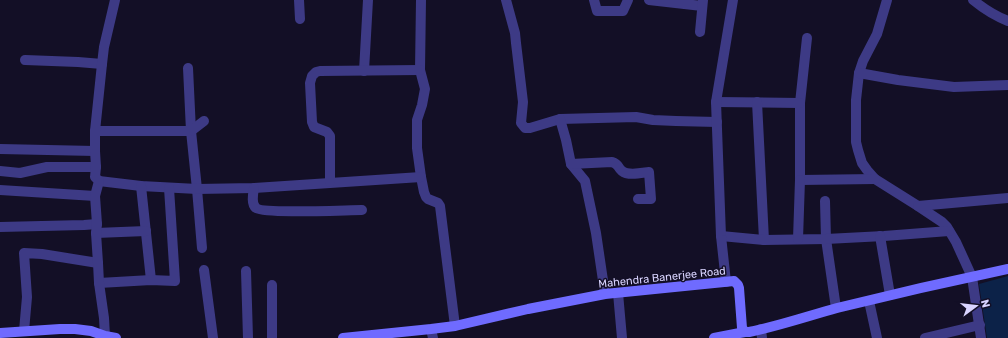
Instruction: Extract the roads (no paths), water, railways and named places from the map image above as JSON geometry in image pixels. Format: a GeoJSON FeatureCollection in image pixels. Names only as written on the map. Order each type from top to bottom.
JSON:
{"type":"FeatureCollection","features":[{"type":"Feature","properties":{"kind":"street"},"geometry":{"type":"LineString","coordinates":[[115,0],[104,47],[95,131],[95,177],[100,181],[141,186],[198,189],[254,188],[420,177]]}},
{"type":"Feature","properties":{"kind":"street"},"geometry":{"type":"LineString","coordinates":[[299,0],[300,20]]}},
{"type":"Feature","properties":{"kind":"street"},"geometry":{"type":"LineString","coordinates":[[364,71],[368,0]]}},
{"type":"Feature","properties":{"kind":"street"},"geometry":{"type":"LineString","coordinates":[[421,0],[420,70],[425,89],[417,120],[417,148],[420,177],[426,197],[438,203],[440,206],[455,326]]}},
{"type":"Feature","properties":{"kind":"street"},"geometry":{"type":"LineString","coordinates":[[506,0],[515,33],[522,102],[521,123],[525,128],[530,128],[560,119],[636,118],[668,121],[717,122]]}},
{"type":"Feature","properties":{"kind":"street"},"geometry":{"type":"LineString","coordinates":[[594,0],[597,11],[623,11],[628,0]]}},
{"type":"Feature","properties":{"kind":"street"},"geometry":{"type":"LineString","coordinates":[[649,0],[702,3],[700,32]]}},
{"type":"Feature","properties":{"kind":"street"},"geometry":{"type":"LineString","coordinates":[[726,282],[720,236],[716,102],[734,0]]}},
{"type":"Feature","properties":{"kind":"street"},"geometry":{"type":"LineString","coordinates":[[887,0],[877,34],[863,61],[859,73],[856,100],[856,142],[858,150],[862,162],[875,179],[942,222],[949,230],[972,277],[981,338]]}},
{"type":"Feature","properties":{"kind":"street"},"geometry":{"type":"LineString","coordinates":[[973,0],[984,9],[1008,21]]}},
{"type":"Feature","properties":{"kind":"street"},"geometry":{"type":"LineString","coordinates":[[798,239],[800,103],[807,38]]}},
{"type":"Feature","properties":{"kind":"street"},"geometry":{"type":"LineString","coordinates":[[25,60],[102,64]]}},
{"type":"Feature","properties":{"kind":"street"},"geometry":{"type":"LineString","coordinates":[[188,68],[191,132],[198,189],[202,248]]}},
{"type":"Feature","properties":{"kind":"street"},"geometry":{"type":"LineString","coordinates":[[330,182],[330,136],[327,132],[314,127],[312,122],[310,83],[312,76],[316,72],[320,71],[420,70]]}},
{"type":"Feature","properties":{"kind":"street"},"geometry":{"type":"LineString","coordinates":[[859,73],[898,80],[954,87],[1008,85]]}},
{"type":"Feature","properties":{"kind":"street"},"geometry":{"type":"LineString","coordinates":[[716,102],[800,103]]}},
{"type":"Feature","properties":{"kind":"street"},"geometry":{"type":"LineString","coordinates":[[757,102],[764,240]]}},
{"type":"Feature","properties":{"kind":"street"},"geometry":{"type":"LineString","coordinates":[[560,119],[571,164],[585,181],[596,233],[605,294]]}},
{"type":"Feature","properties":{"kind":"street"},"geometry":{"type":"LineString","coordinates":[[95,131],[191,132],[204,121]]}},
{"type":"Feature","properties":{"kind":"street"},"geometry":{"type":"LineString","coordinates":[[0,149],[95,151]]}},
{"type":"Feature","properties":{"kind":"street"},"geometry":{"type":"LineString","coordinates":[[571,164],[612,162],[617,164],[622,171],[629,175],[649,172],[651,199],[638,199]]}},
{"type":"Feature","properties":{"kind":"street"},"geometry":{"type":"LineString","coordinates":[[0,171],[20,173],[47,167],[96,167]]}},
{"type":"Feature","properties":{"kind":"street"},"geometry":{"type":"LineString","coordinates":[[800,180],[875,179]]}},
{"type":"Feature","properties":{"kind":"street"},"geometry":{"type":"LineString","coordinates":[[100,181],[95,196],[96,228],[99,283],[105,336]]}},
{"type":"Feature","properties":{"kind":"street"},"geometry":{"type":"LineString","coordinates":[[141,186],[151,280]]}},
{"type":"Feature","properties":{"kind":"street"},"geometry":{"type":"LineString","coordinates":[[99,283],[175,280],[169,188]]}},
{"type":"Feature","properties":{"kind":"street"},"geometry":{"type":"LineString","coordinates":[[254,188],[253,204],[256,208],[262,210],[362,210]]}},
{"type":"Feature","properties":{"kind":"street"},"geometry":{"type":"LineString","coordinates":[[0,190],[95,196]]}},
{"type":"Feature","properties":{"kind":"street"},"geometry":{"type":"LineString","coordinates":[[918,206],[1008,198]]}},
{"type":"Feature","properties":{"kind":"street"},"geometry":{"type":"LineString","coordinates":[[825,201],[826,238],[836,308]]}},
{"type":"Feature","properties":{"kind":"street"},"geometry":{"type":"LineString","coordinates":[[0,227],[84,225],[96,228],[146,231]]}},
{"type":"Feature","properties":{"kind":"street"},"geometry":{"type":"LineString","coordinates":[[720,236],[764,240],[880,236],[949,230]]}},
{"type":"Feature","properties":{"kind":"street"},"geometry":{"type":"LineString","coordinates":[[880,236],[890,295]]}},
{"type":"Feature","properties":{"kind":"street"},"geometry":{"type":"LineString","coordinates":[[24,331],[27,297],[24,253],[42,254],[98,263]]}},
{"type":"Feature","properties":{"kind":"street"},"geometry":{"type":"LineString","coordinates":[[714,338],[745,332],[762,334],[836,308],[1008,269]]}},
{"type":"Feature","properties":{"kind":"street"},"geometry":{"type":"LineString","coordinates":[[204,270],[213,338]]}},
{"type":"Feature","properties":{"kind":"street"},"geometry":{"type":"LineString","coordinates":[[246,271],[248,338]]}},
{"type":"Feature","properties":{"kind":"street","name":"Mahendra Banerjee Road"},"geometry":{"type":"LineString","coordinates":[[343,338],[432,334],[455,326],[528,309],[605,294],[734,281],[739,288],[742,328],[745,332]]}},
{"type":"Feature","properties":{"kind":"street"},"geometry":{"type":"LineString","coordinates":[[272,285],[272,338]]}},
{"type":"Feature","properties":{"kind":"street"},"geometry":{"type":"LineString","coordinates":[[618,293],[622,338]]}},
{"type":"Feature","properties":{"kind":"street"},"geometry":{"type":"LineString","coordinates":[[869,301],[877,338]]}},
{"type":"Feature","properties":{"kind":"street"},"geometry":{"type":"LineString","coordinates":[[925,338],[980,325]]}},
{"type":"Feature","properties":{"kind":"street"},"geometry":{"type":"LineString","coordinates":[[0,333],[75,329],[91,331],[116,338]]}},
{"type":"Feature","properties":{"kind":"water"},"geometry":{"type":"Polygon","coordinates":[[[1008,276],[1008,338],[987,338],[979,284],[1008,276]]]}}]}
